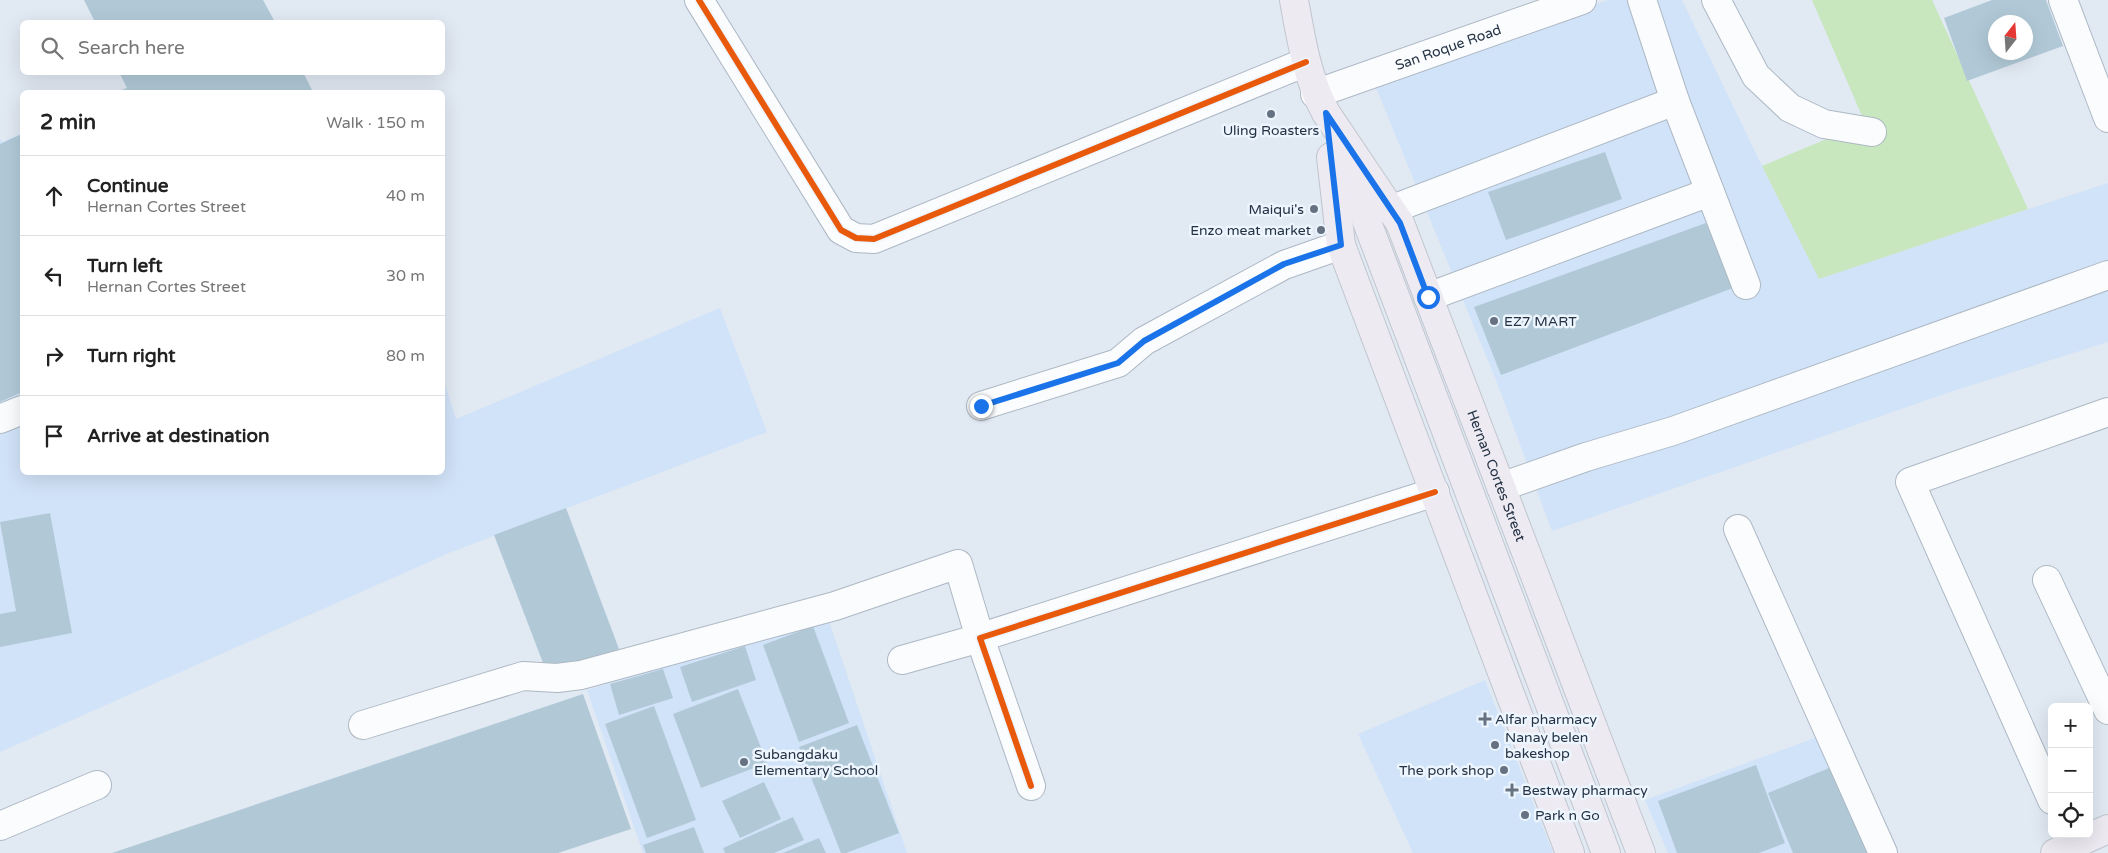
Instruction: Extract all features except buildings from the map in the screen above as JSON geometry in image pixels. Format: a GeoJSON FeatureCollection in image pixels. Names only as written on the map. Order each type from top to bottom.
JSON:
{"type":"FeatureCollection","features":[{"type":"Feature","properties":{"kind":"main road","name":"Hernan Cortes Street"},"geometry":{"type":"LineString","coordinates":[[1294,0],[1306,62],[1606,853]]}},
{"type":"Feature","properties":{"kind":"main road","name":"Hernan Cortes Street"},"geometry":{"type":"LineString","coordinates":[[1321,103],[1400,223],[1641,853]]}},
{"type":"Feature","properties":{"kind":"main road","name":"Hernan Cortes Street"},"geometry":{"type":"LineString","coordinates":[[1321,103],[1341,245],[1570,853]]}},
{"type":"Feature","properties":{"kind":"main road"},"geometry":{"type":"LineString","coordinates":[[2065,844],[2108,829]]}},
{"type":"Feature","properties":{"kind":"street"},"geometry":{"type":"LineString","coordinates":[[699,0],[841,230],[856,238],[874,238],[1306,62]]}},
{"type":"Feature","properties":{"kind":"street","name":"San Roque Road"},"geometry":{"type":"LineString","coordinates":[[1321,103],[1582,0]]}},
{"type":"Feature","properties":{"kind":"street"},"geometry":{"type":"LineString","coordinates":[[1642,0],[1675,100],[1746,286]]}},
{"type":"Feature","properties":{"kind":"street"},"geometry":{"type":"LineString","coordinates":[[1716,0],[1756,76],[1790,108],[1824,124],[1872,132]]}},
{"type":"Feature","properties":{"kind":"street"},"geometry":{"type":"LineString","coordinates":[[2063,0],[2108,118]]}},
{"type":"Feature","properties":{"kind":"street"},"geometry":{"type":"LineString","coordinates":[[1390,210],[1675,100]]}},
{"type":"Feature","properties":{"kind":"street"},"geometry":{"type":"LineString","coordinates":[[1428,297],[1710,192]]}},
{"type":"Feature","properties":{"kind":"street"},"geometry":{"type":"LineString","coordinates":[[981,406],[1118,363],[1144,341],[1284,264],[1341,245]]}},
{"type":"Feature","properties":{"kind":"street"},"geometry":{"type":"LineString","coordinates":[[1501,487],[1586,457],[1673,430],[2108,276]]}},
{"type":"Feature","properties":{"kind":"street"},"geometry":{"type":"LineString","coordinates":[[0,418],[20,411]]}},
{"type":"Feature","properties":{"kind":"street"},"geometry":{"type":"LineString","coordinates":[[2049,793],[1910,482],[2108,412]]}},
{"type":"Feature","properties":{"kind":"street"},"geometry":{"type":"LineString","coordinates":[[902,660],[980,638],[1435,492]]}},
{"type":"Feature","properties":{"kind":"street"},"geometry":{"type":"LineString","coordinates":[[1738,529],[1883,853]]}},
{"type":"Feature","properties":{"kind":"street"},"geometry":{"type":"LineString","coordinates":[[362,725],[523,676],[557,678],[580,675],[835,606],[958,564],[980,638],[1031,786]]}},
{"type":"Feature","properties":{"kind":"street"},"geometry":{"type":"LineString","coordinates":[[2047,580],[2108,710]]}},
{"type":"Feature","properties":{"kind":"street"},"geometry":{"type":"LineString","coordinates":[[0,826],[97,785]]}},
{"type":"Feature","properties":{"kind":"shaded area"},"geometry":{"type":"Polygon","coordinates":[[[1608,0],[1682,0],[1762,166],[1819,278],[2108,183],[2108,342],[1950,392],[1552,531],[1498,385],[1374,83],[1608,0]]]}},
{"type":"Feature","properties":{"kind":"shaded area"},"geometry":{"type":"Polygon","coordinates":[[[20,134],[20,475],[445,475],[445,384],[456,419],[720,308],[767,432],[449,553],[0,752],[0,138],[2,142],[20,134]]]}},
{"type":"Feature","properties":{"kind":"shaded area","name":"Subangdaku Elementary School"},"geometry":{"type":"Polygon","coordinates":[[[827,615],[907,853],[643,853],[587,690],[827,615]]]}},
{"type":"Feature","properties":{"kind":"shaded area"},"geometry":{"type":"Polygon","coordinates":[[[1485,680],[1553,853],[1413,853],[1358,734],[1485,680]]]}},
{"type":"Feature","properties":{"kind":"shaded area"},"geometry":{"type":"Polygon","coordinates":[[[1823,735],[1872,853],[1668,853],[1645,800],[1823,735]]]}},
{"type":"Feature","properties":{"kind":"green space"},"geometry":{"type":"Polygon","coordinates":[[[1812,0],[1932,0],[2028,209],[1819,279],[1762,166],[1865,123],[1812,0]]]}},
{"type":"Feature","properties":{"kind":"cycle path"},"geometry":{"type":"LineString","coordinates":[[699,0],[841,230],[856,238],[874,239],[1306,62]]}},
{"type":"Feature","properties":{"kind":"cycle path"},"geometry":{"type":"LineString","coordinates":[[1031,786],[980,638],[1435,492]]}},
{"type":"Feature","properties":{"kind":"place","name":"Uling Roasters"},"geometry":{"type":"Point","coordinates":[1271,114]}},
{"type":"Feature","properties":{"kind":"place","name":"Maiqui's"},"geometry":{"type":"Point","coordinates":[1314,209]}},
{"type":"Feature","properties":{"kind":"place","name":"Enzo meat market"},"geometry":{"type":"Point","coordinates":[1321,230]}},
{"type":"Feature","properties":{"kind":"place","name":"EZ7 MART"},"geometry":{"type":"Point","coordinates":[1494,321]}},
{"type":"Feature","properties":{"kind":"place","name":"Alfar pharmacy"},"geometry":{"type":"Point","coordinates":[1485,719]}},
{"type":"Feature","properties":{"kind":"place","name":"Nanay belen bakeshop"},"geometry":{"type":"Point","coordinates":[1495,745]}},
{"type":"Feature","properties":{"kind":"place","name":"Subangdaku Elementary School"},"geometry":{"type":"Point","coordinates":[744,762]}},
{"type":"Feature","properties":{"kind":"place","name":"The pork shop"},"geometry":{"type":"Point","coordinates":[1504,770]}},
{"type":"Feature","properties":{"kind":"place","name":"Bestway pharmacy"},"geometry":{"type":"Point","coordinates":[1512,790]}},
{"type":"Feature","properties":{"kind":"place","name":"Park n Go"},"geometry":{"type":"Point","coordinates":[1525,815]}},
{"type":"Feature","properties":{"kind":"route"},"geometry":{"type":"LineString","coordinates":[[981,406],[1118,363],[1144,341],[1284,264],[1341,245],[1326,113],[1400,223],[1428,297]]}}]}
